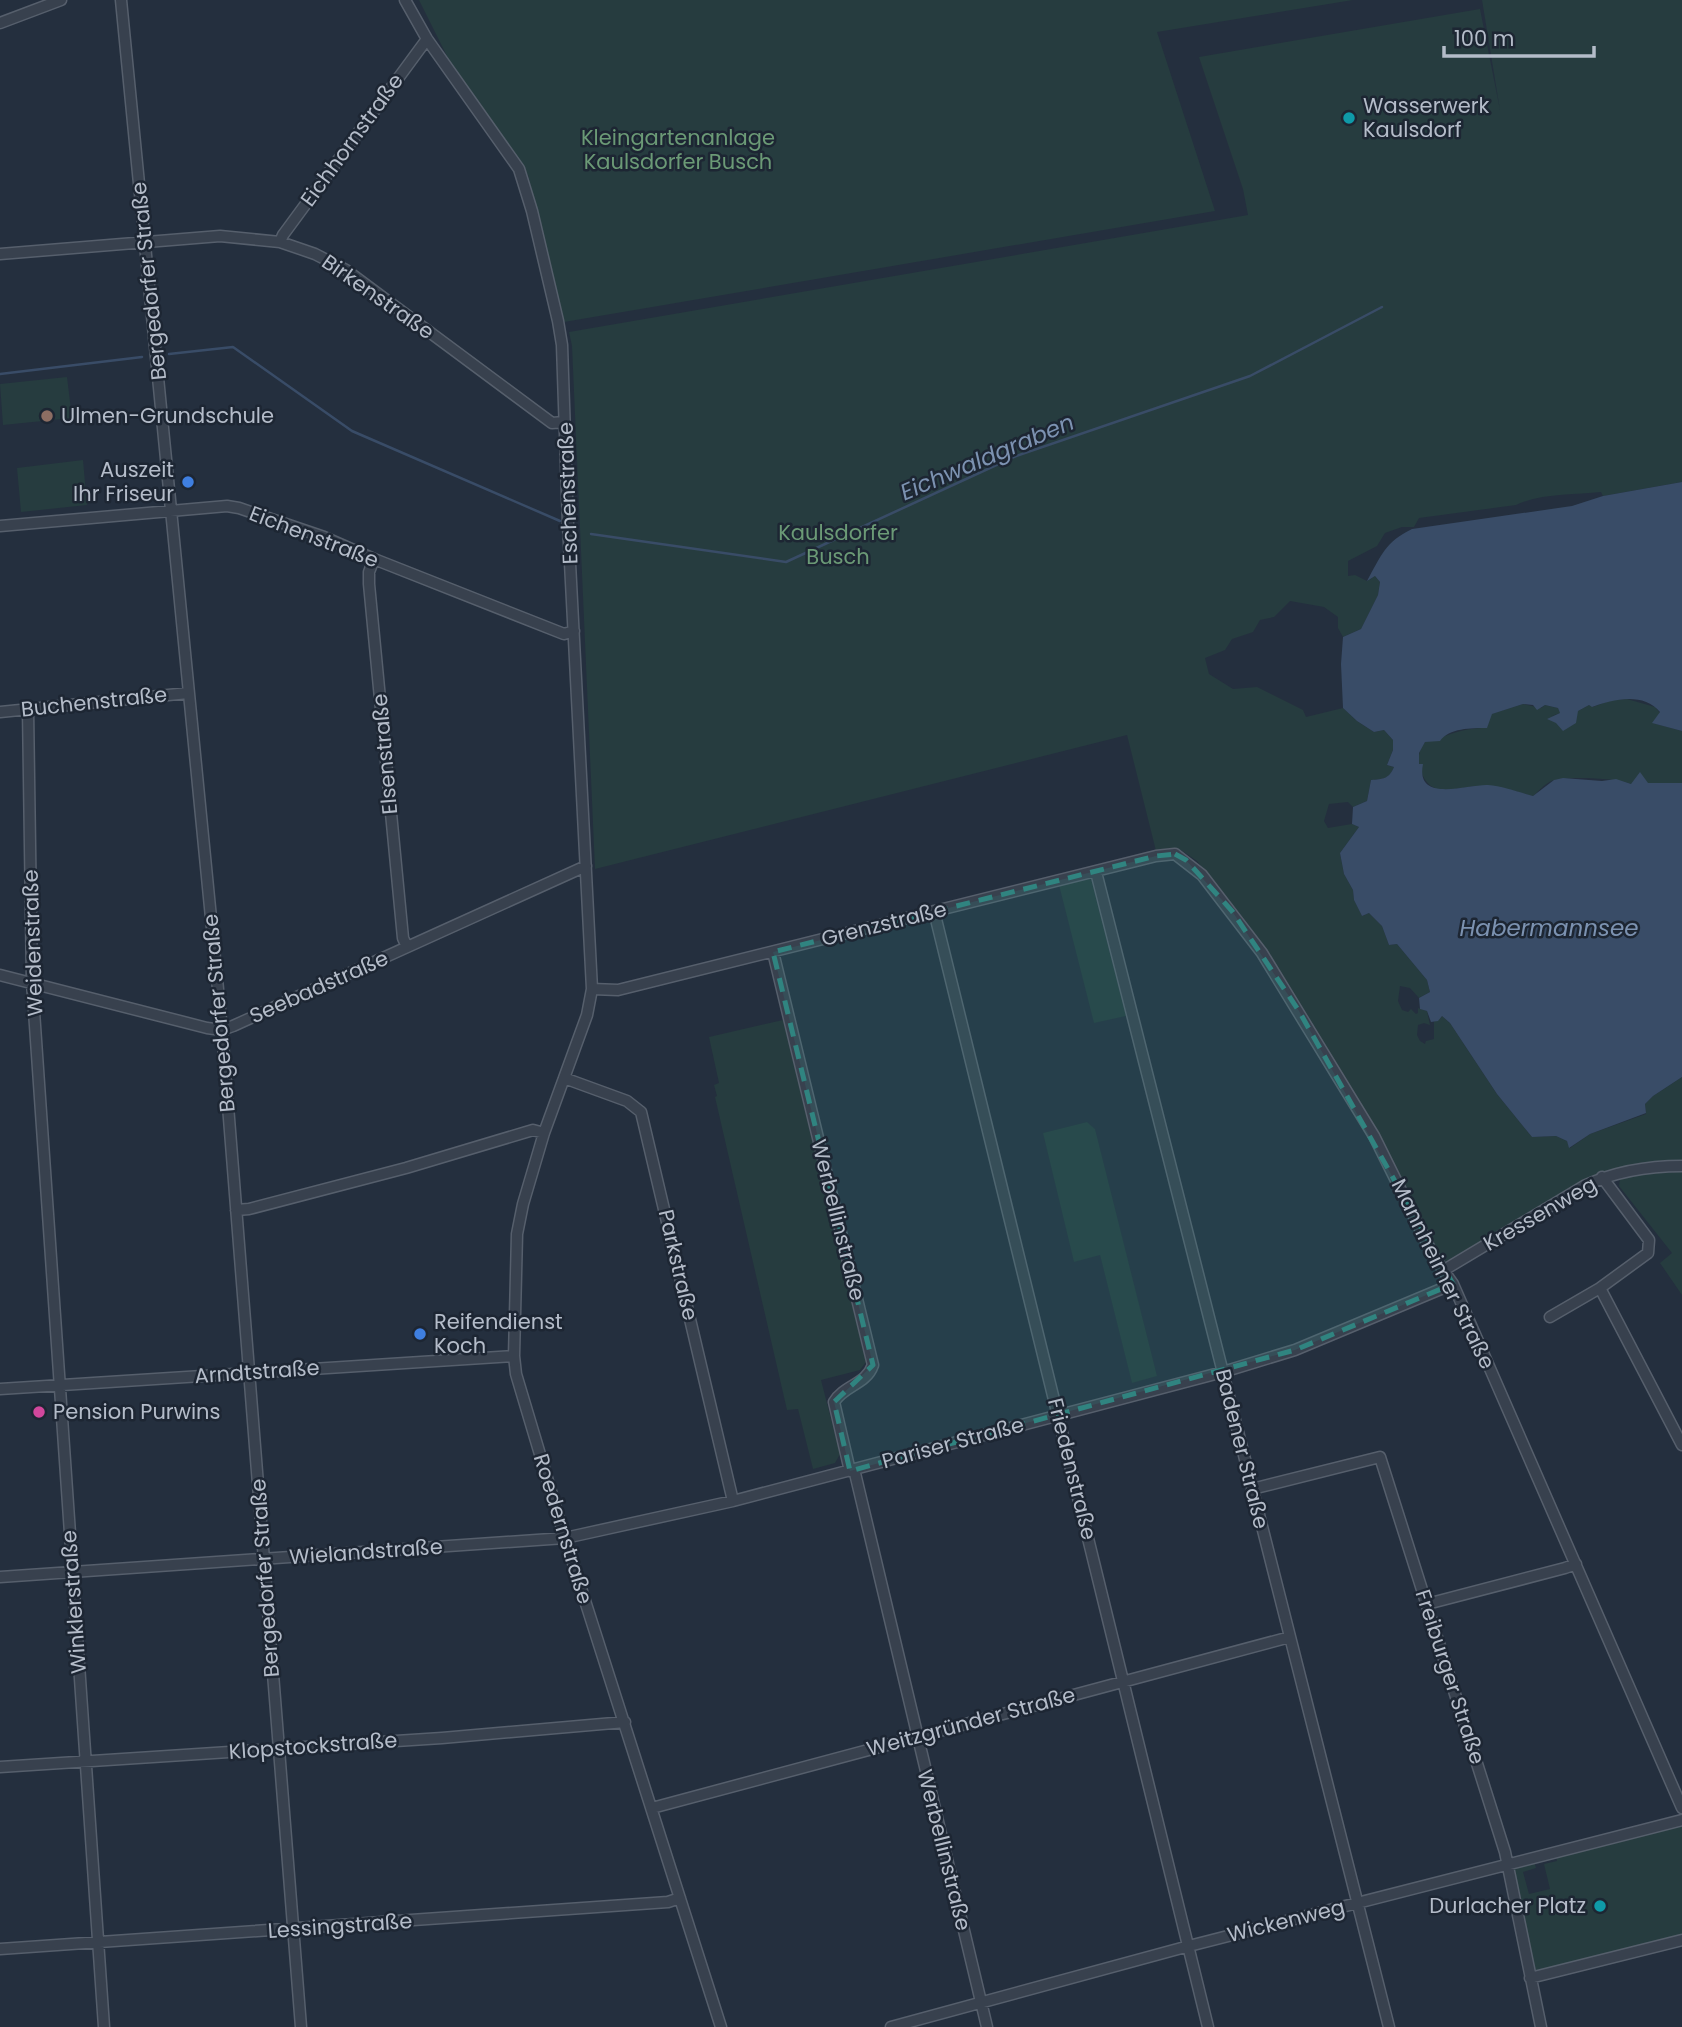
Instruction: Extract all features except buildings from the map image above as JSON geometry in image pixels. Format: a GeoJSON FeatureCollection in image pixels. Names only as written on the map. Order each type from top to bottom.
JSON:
{"type":"FeatureCollection","features":[{"type":"Feature","properties":{"kind":"street"},"geometry":{"type":"LineString","coordinates":[[0,23],[61,0]]}},
{"type":"Feature","properties":{"kind":"street","name":"Bergedorfer Straße"},"geometry":{"type":"LineString","coordinates":[[121,0],[222,1030],[301,2027]]}},
{"type":"Feature","properties":{"kind":"street","name":"Eschenstraße"},"geometry":{"type":"LineString","coordinates":[[405,0],[428,39],[519,169],[526,188],[560,333],[592,989],[583,1025]]}},
{"type":"Feature","properties":{"kind":"street","name":"Eichhornstraße"},"geometry":{"type":"LineString","coordinates":[[280,242],[428,39]]}},
{"type":"Feature","properties":{"kind":"street","name":"Birkenstraße"},"geometry":{"type":"LineString","coordinates":[[0,254],[220,236],[280,242],[314,254],[346,270],[552,423],[564,422]]}},
{"type":"Feature","properties":{"kind":"street","name":"Eichenstraße"},"geometry":{"type":"LineString","coordinates":[[0,526],[227,506],[252,511],[324,537],[564,634],[574,631]]}},
{"type":"Feature","properties":{"kind":"street","name":"Elsenstraße"},"geometry":{"type":"LineString","coordinates":[[374,559],[369,572],[369,584],[403,938],[407,947]]}},
{"type":"Feature","properties":{"kind":"street","name":"Buchenstraße"},"geometry":{"type":"LineString","coordinates":[[0,712],[188,693]]}},
{"type":"Feature","properties":{"kind":"street","name":"Weidenstraße"},"geometry":{"type":"LineString","coordinates":[[28,709],[32,982],[46,1176]]}},
{"type":"Feature","properties":{"kind":"street","name":"Grenzstraße"},"geometry":{"type":"LineString","coordinates":[[592,989],[618,989],[1175,854]]}},
{"type":"Feature","properties":{"kind":"street","name":"Mannheimer Straße"},"geometry":{"type":"LineString","coordinates":[[1175,854],[1202,875],[1262,953],[1374,1136],[1434,1257],[1453,1284],[1682,1808]]}},
{"type":"Feature","properties":{"kind":"street","name":"Seebadstraße"},"geometry":{"type":"LineString","coordinates":[[222,1030],[586,866]]}},
{"type":"Feature","properties":{"kind":"street","name":"Badener Straße"},"geometry":{"type":"LineString","coordinates":[[1096,872],[1389,2027]]}},
{"type":"Feature","properties":{"kind":"street","name":"Friedenstraße"},"geometry":{"type":"LineString","coordinates":[[934,911],[1208,2027]]}},
{"type":"Feature","properties":{"kind":"street","name":"Werbellinstraße"},"geometry":{"type":"LineString","coordinates":[[773,951],[873,1365],[865,1378],[840,1392],[834,1402],[987,2027]]}},
{"type":"Feature","properties":{"kind":"street"},"geometry":{"type":"LineString","coordinates":[[0,975],[222,1030]]}},
{"type":"Feature","properties":{"kind":"street","name":"Roedernstraße"},"geometry":{"type":"LineString","coordinates":[[583,1025],[544,1133],[523,1203],[517,1234],[514,1356],[516,1374],[565,1538],[721,2027]]}},
{"type":"Feature","properties":{"kind":"street","name":"Parkstraße"},"geometry":{"type":"LineString","coordinates":[[564,1078],[627,1101],[641,1112],[733,1501]]}},
{"type":"Feature","properties":{"kind":"street"},"geometry":{"type":"LineString","coordinates":[[236,1210],[249,1209],[406,1168],[533,1130],[544,1133]]}},
{"type":"Feature","properties":{"kind":"street","name":"Kressenweg"},"geometry":{"type":"LineString","coordinates":[[1444,1270],[1602,1177],[1634,1169],[1682,1166]]}},
{"type":"Feature","properties":{"kind":"street","name":"Winklerstraße"},"geometry":{"type":"LineString","coordinates":[[46,1176],[104,2027]]}},
{"type":"Feature","properties":{"kind":"street"},"geometry":{"type":"LineString","coordinates":[[1550,1317],[1600,1288],[1648,1254],[1649,1240],[1602,1177]]}},
{"type":"Feature","properties":{"kind":"street","name":"Pariser Straße"},"geometry":{"type":"LineString","coordinates":[[565,1538],[733,1501],[1223,1372],[1295,1350],[1453,1284]]}},
{"type":"Feature","properties":{"kind":"street"},"geometry":{"type":"LineString","coordinates":[[1600,1288],[1682,1445]]}},
{"type":"Feature","properties":{"kind":"street","name":"Arndtstraße"},"geometry":{"type":"LineString","coordinates":[[0,1389],[514,1356]]}},
{"type":"Feature","properties":{"kind":"street","name":"Freiburger Straße"},"geometry":{"type":"LineString","coordinates":[[1252,1489],[1380,1457],[1505,1852],[1541,2027]]}},
{"type":"Feature","properties":{"kind":"street","name":"Wielandstraße"},"geometry":{"type":"LineString","coordinates":[[0,1577],[565,1538]]}},
{"type":"Feature","properties":{"kind":"street"},"geometry":{"type":"LineString","coordinates":[[1427,1604],[1576,1563]]}},
{"type":"Feature","properties":{"kind":"street","name":"Weitzgründer Straße"},"geometry":{"type":"LineString","coordinates":[[652,1808],[1290,1637]]}},
{"type":"Feature","properties":{"kind":"street","name":"Klopstockstraße"},"geometry":{"type":"LineString","coordinates":[[0,1767],[469,1736],[625,1722]]}},
{"type":"Feature","properties":{"kind":"street","name":"Wickenweg"},"geometry":{"type":"LineString","coordinates":[[891,2027],[1189,1946],[1682,1820]]}},
{"type":"Feature","properties":{"kind":"street","name":"Lessingstraße"},"geometry":{"type":"LineString","coordinates":[[0,1949],[668,1902],[680,1898]]}},
{"type":"Feature","properties":{"kind":"street"},"geometry":{"type":"LineString","coordinates":[[1530,1978],[1682,1940]]}},
{"type":"Feature","properties":{"kind":"highlighted area"},"geometry":{"type":"Polygon","coordinates":[[[1175,854],[1186,860],[1232,911],[1299,1011],[1453,1284],[1295,1350],[850,1471],[834,1402],[873,1365],[773,952],[1156,856],[1175,854]]]}},
{"type":"Feature","properties":{"kind":"green space","name":"Kleingartenanlage Kaulsdorfer Busch"},"geometry":{"type":"Polygon","coordinates":[[[419,0],[1353,0],[1157,32],[1215,211],[564,322],[528,175],[453,68],[419,0]]]}},
{"type":"Feature","properties":{"kind":"green space","name":"Kaulsdorfer Busch"},"geometry":{"type":"Polygon","coordinates":[[[1482,0],[1682,0],[1682,482],[1603,496],[1601,492],[1547,496],[1516,505],[1419,518],[1414,527],[1402,527],[1385,533],[1377,546],[1348,561],[1348,576],[1355,575],[1367,581],[1375,576],[1380,582],[1378,595],[1361,629],[1343,637],[1338,628],[1338,617],[1324,607],[1290,601],[1274,617],[1260,620],[1253,632],[1232,639],[1225,650],[1205,658],[1209,674],[1233,689],[1257,687],[1303,710],[1306,717],[1343,708],[1374,732],[1384,730],[1393,740],[1393,750],[1387,765],[1394,767],[1383,779],[1371,780],[1367,801],[1353,807],[1348,802],[1329,804],[1324,821],[1328,828],[1352,824],[1359,827],[1340,853],[1344,874],[1353,890],[1354,900],[1362,916],[1369,913],[1382,926],[1389,945],[1397,944],[1427,980],[1430,992],[1419,998],[1410,988],[1400,986],[1398,1001],[1402,1010],[1408,1012],[1411,1009],[1416,1014],[1418,1008],[1427,1011],[1430,1025],[1418,1025],[1417,1035],[1420,1041],[1425,1044],[1426,1041],[1434,1039],[1434,1022],[1442,1016],[1450,1023],[1497,1094],[1532,1137],[1556,1136],[1567,1141],[1570,1148],[1590,1134],[1646,1114],[1645,1104],[1682,1077],[1682,1161],[1629,1165],[1596,1175],[1443,1263],[1377,1129],[1244,919],[1197,861],[1181,850],[1156,851],[1127,735],[595,869],[572,346],[569,332],[1248,215],[1243,189],[1199,57],[1480,9],[1500,110],[1482,0]]]}},
{"type":"Feature","properties":{"kind":"green space"},"geometry":{"type":"Polygon","coordinates":[[[67,377],[72,418],[3,425],[0,384],[67,377]]]}},
{"type":"Feature","properties":{"kind":"green space"},"geometry":{"type":"Polygon","coordinates":[[[83,460],[87,505],[21,512],[17,468],[83,460]]]}},
{"type":"Feature","properties":{"kind":"green space"},"geometry":{"type":"Polygon","coordinates":[[[1627,699],[1655,707],[1660,713],[1653,723],[1682,731],[1682,783],[1647,783],[1644,779],[1631,784],[1605,779],[1562,779],[1549,782],[1533,796],[1484,786],[1437,789],[1424,779],[1420,768],[1419,754],[1425,742],[1462,731],[1486,728],[1491,714],[1523,704],[1558,708],[1561,713],[1551,716],[1578,711],[1589,705],[1593,707],[1611,700],[1627,699]]]}},
{"type":"Feature","properties":{"kind":"green space"},"geometry":{"type":"Polygon","coordinates":[[[1091,879],[1126,1016],[1094,1023],[1059,885],[1091,879]]]}},
{"type":"Feature","properties":{"kind":"green space"},"geometry":{"type":"Polygon","coordinates":[[[783,1020],[866,1362],[860,1370],[821,1380],[840,1454],[835,1463],[813,1469],[798,1409],[787,1410],[715,1097],[714,1085],[719,1083],[709,1037],[783,1020]]]}},
{"type":"Feature","properties":{"kind":"green space"},"geometry":{"type":"Polygon","coordinates":[[[1087,1122],[1095,1129],[1157,1376],[1132,1383],[1100,1255],[1074,1262],[1043,1133],[1087,1122]]]}},
{"type":"Feature","properties":{"kind":"green space"},"geometry":{"type":"Polygon","coordinates":[[[1682,1172],[1682,1295],[1660,1263],[1672,1253],[1619,1186],[1620,1179],[1649,1173],[1682,1172]]]}},
{"type":"Feature","properties":{"kind":"green space","name":"Durlacher Platz"},"geometry":{"type":"Polygon","coordinates":[[[1676,1825],[1682,1827],[1682,1937],[1541,1973],[1532,1967],[1512,1874],[1515,1866],[1534,1861],[1536,1868],[1523,1872],[1529,1894],[1550,1889],[1544,1864],[1557,1861],[1556,1855],[1676,1825]]]}},
{"type":"Feature","properties":{"kind":"water","name":"Habermannsee"},"geometry":{"type":"Polygon","coordinates":[[[1682,482],[1682,731],[1652,723],[1660,712],[1646,702],[1637,700],[1619,700],[1592,707],[1589,705],[1578,711],[1576,723],[1563,731],[1556,723],[1547,719],[1560,713],[1558,708],[1545,705],[1537,710],[1533,705],[1523,704],[1492,714],[1487,728],[1461,730],[1449,733],[1440,741],[1425,742],[1419,753],[1423,776],[1427,784],[1435,788],[1488,785],[1533,796],[1554,780],[1616,779],[1631,784],[1640,772],[1648,783],[1682,783],[1682,1077],[1645,1104],[1646,1113],[1590,1134],[1569,1148],[1567,1141],[1556,1136],[1532,1137],[1497,1094],[1450,1023],[1442,1016],[1438,1021],[1431,1022],[1427,1011],[1420,1009],[1419,998],[1430,992],[1427,980],[1397,944],[1389,945],[1382,926],[1369,913],[1362,916],[1354,900],[1353,890],[1344,874],[1340,853],[1359,827],[1352,824],[1353,807],[1367,801],[1371,780],[1385,778],[1394,767],[1387,765],[1393,750],[1393,740],[1384,730],[1374,732],[1343,708],[1343,637],[1361,629],[1378,595],[1380,582],[1375,576],[1367,581],[1380,557],[1396,539],[1412,529],[1572,506],[1603,496],[1682,482]]]}},
{"type":"Feature","properties":{"kind":"waterway","name":"Eichwaldgraben"},"geometry":{"type":"LineString","coordinates":[[591,534],[786,562],[1016,456],[1250,376],[1382,307]]}},
{"type":"Feature","properties":{"kind":"waterway","name":"Eichwaldgraben"},"geometry":{"type":"LineString","coordinates":[[169,354],[233,347],[352,431],[560,521]]}},
{"type":"Feature","properties":{"kind":"waterway","name":"Eichwaldgraben"},"geometry":{"type":"LineString","coordinates":[[0,374],[142,357]]}},
{"type":"Feature","properties":{"kind":"place","name":"Wasserwerk Kaulsdorf"},"geometry":{"type":"Point","coordinates":[1349,118]}},
{"type":"Feature","properties":{"kind":"place","name":"Ulmen-Grundschule"},"geometry":{"type":"Point","coordinates":[47,416]}},
{"type":"Feature","properties":{"kind":"place","name":"Auszeit Ihr Friseur"},"geometry":{"type":"Point","coordinates":[188,482]}},
{"type":"Feature","properties":{"kind":"place","name":"Reifendienst Koch"},"geometry":{"type":"Point","coordinates":[420,1334]}},
{"type":"Feature","properties":{"kind":"place","name":"Pension Purwins"},"geometry":{"type":"Point","coordinates":[39,1412]}},
{"type":"Feature","properties":{"kind":"place","name":"Durlacher Platz"},"geometry":{"type":"Point","coordinates":[1600,1906]}}]}
